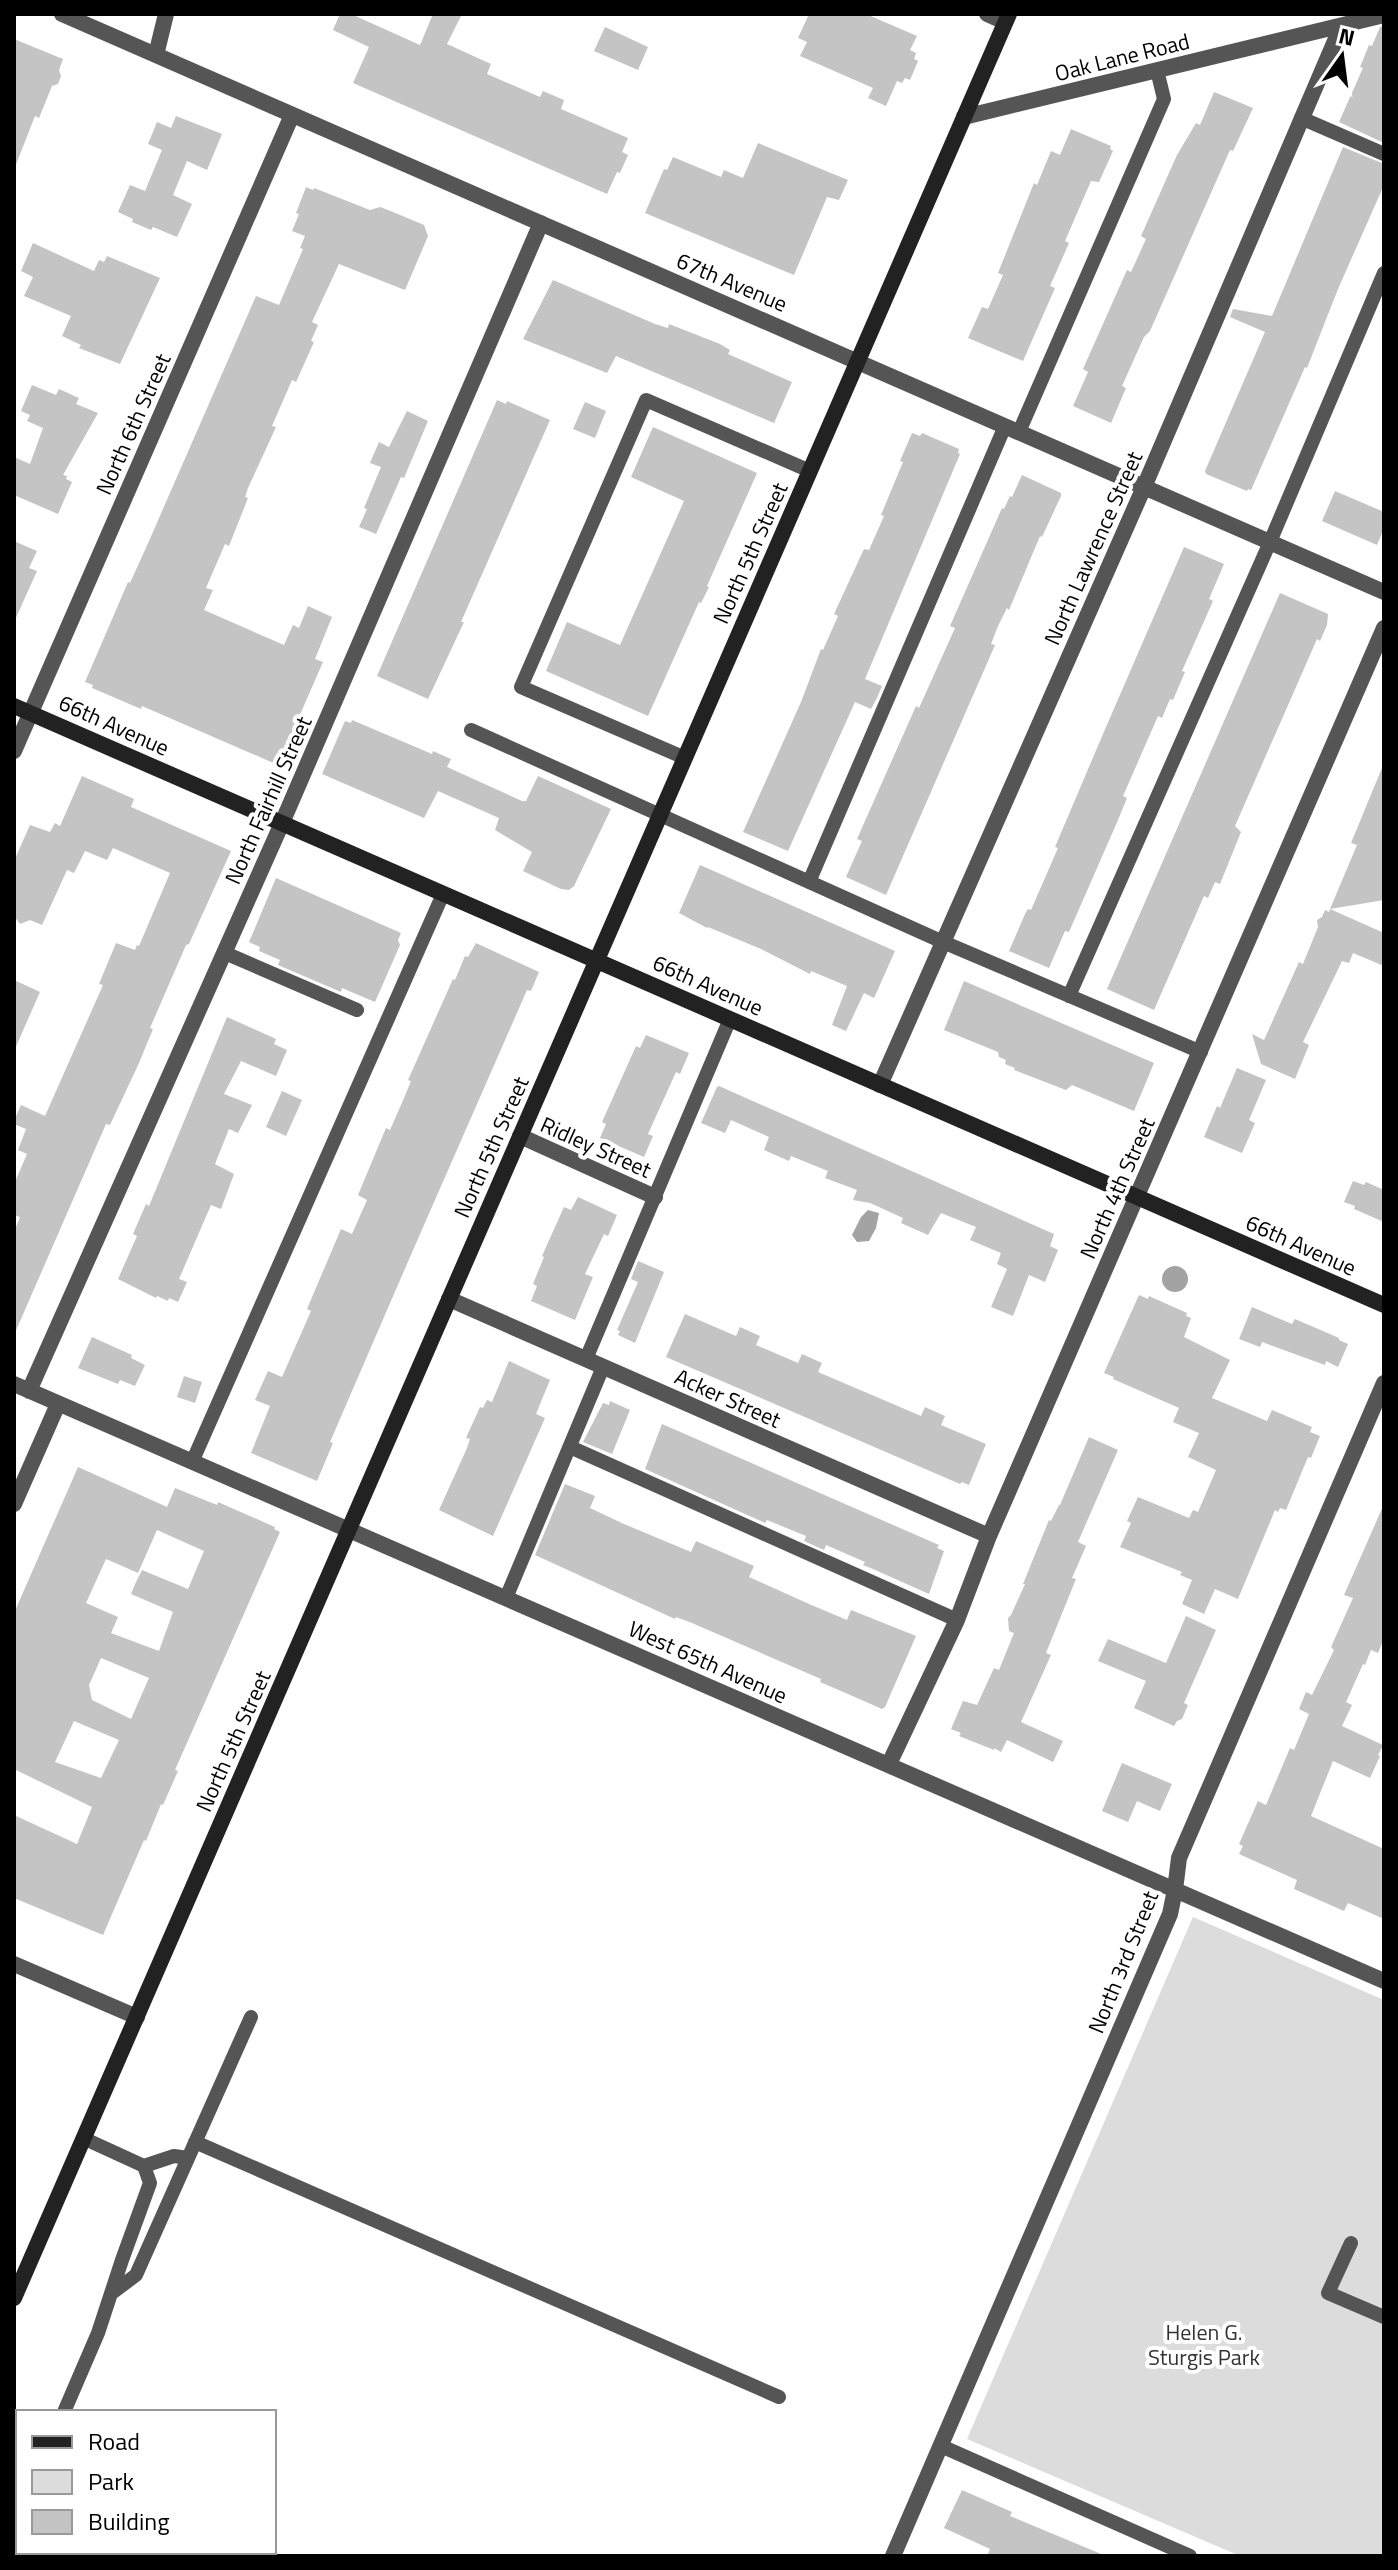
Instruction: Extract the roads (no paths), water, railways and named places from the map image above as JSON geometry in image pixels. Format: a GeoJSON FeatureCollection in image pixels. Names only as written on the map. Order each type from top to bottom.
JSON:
{"type":"FeatureCollection","features":[{"type":"Feature","properties":{"kind":"street","name":"67th Avenue"},"geometry":{"type":"LineString","coordinates":[[62,14],[1384,592]]}},
{"type":"Feature","properties":{"kind":"street"},"geometry":{"type":"LineString","coordinates":[[156,55],[166,14]]}},
{"type":"Feature","properties":{"kind":"street"},"geometry":{"type":"LineString","coordinates":[[987,14],[1007,18]]}},
{"type":"Feature","properties":{"kind":"street","name":"Oak Lane Road"},"geometry":{"type":"LineString","coordinates":[[964,117],[1384,15]]}},
{"type":"Feature","properties":{"kind":"street","name":"North 5th Street"},"geometry":{"type":"LineString","coordinates":[[14,2298],[1007,18]]}},
{"type":"Feature","properties":{"kind":"street","name":"North Lawrence Street"},"geometry":{"type":"LineString","coordinates":[[880,1085],[1144,487],[1341,27]]}},
{"type":"Feature","properties":{"kind":"street","name":"North 6th Street"},"geometry":{"type":"LineString","coordinates":[[14,751],[292,115]]}},
{"type":"Feature","properties":{"kind":"street","name":"North Fairhill Street"},"geometry":{"type":"LineString","coordinates":[[22,1388],[225,953],[541,223]]}},
{"type":"Feature","properties":{"kind":"street","name":"North 4th Street"},"geometry":{"type":"LineString","coordinates":[[889,1764],[957,1620],[989,1536],[1384,628]]}},
{"type":"Feature","properties":{"kind":"street","name":"66th Avenue"},"geometry":{"type":"LineString","coordinates":[[14,706],[1384,1305]]}},
{"type":"Feature","properties":{"kind":"street","name":"Ridley Street"},"geometry":{"type":"LineString","coordinates":[[520,1136],[655,1197]]}},
{"type":"Feature","properties":{"kind":"street","name":"Acker Street"},"geometry":{"type":"LineString","coordinates":[[449,1299],[989,1536]]}},
{"type":"Feature","properties":{"kind":"street","name":"North 3rd Street"},"geometry":{"type":"LineString","coordinates":[[893,2556],[1170,1914],[1179,1858],[1384,1383]]}},
{"type":"Feature","properties":{"kind":"street","name":"West 65th Avenue"},"geometry":{"type":"LineString","coordinates":[[22,1388],[1384,1981]]}},
{"type":"Feature","properties":{"kind":"street"},"geometry":{"type":"LineString","coordinates":[[14,1504],[58,1404]]}},
{"type":"Feature","properties":{"kind":"street"},"geometry":{"type":"LineString","coordinates":[[14,1964],[137,2017]]}},
{"type":"Feature","properties":{"kind":"lane"},"geometry":{"type":"LineString","coordinates":[[809,882],[1164,99],[1157,70]]}},
{"type":"Feature","properties":{"kind":"lane"},"geometry":{"type":"LineString","coordinates":[[1301,118],[1384,154]]}},
{"type":"Feature","properties":{"kind":"lane"},"geometry":{"type":"LineString","coordinates":[[1069,996],[1270,542],[1384,273]]}},
{"type":"Feature","properties":{"kind":"lane"},"geometry":{"type":"LineString","coordinates":[[685,758],[521,687],[568,578],[646,400],[810,471]]}},
{"type":"Feature","properties":{"kind":"lane"},"geometry":{"type":"LineString","coordinates":[[471,730],[943,942],[1201,1052]]}},
{"type":"Feature","properties":{"kind":"lane"},"geometry":{"type":"LineString","coordinates":[[193,1460],[443,894]]}},
{"type":"Feature","properties":{"kind":"lane"},"geometry":{"type":"LineString","coordinates":[[225,953],[357,1010]]}},
{"type":"Feature","properties":{"kind":"lane"},"geometry":{"type":"LineString","coordinates":[[586,1359],[730,1019]]}},
{"type":"Feature","properties":{"kind":"lane"},"geometry":{"type":"LineString","coordinates":[[506,1598],[603,1367]]}},
{"type":"Feature","properties":{"kind":"lane"},"geometry":{"type":"LineString","coordinates":[[570,1447],[957,1620]]}},
{"type":"Feature","properties":{"kind":"lane"},"geometry":{"type":"LineString","coordinates":[[111,2293],[136,2275],[251,2017]]}},
{"type":"Feature","properties":{"kind":"lane"},"geometry":{"type":"LineString","coordinates":[[83,2138],[144,2166],[174,2156],[188,2158]]}},
{"type":"Feature","properties":{"kind":"lane"},"geometry":{"type":"LineString","coordinates":[[195,2142],[779,2397]]}},
{"type":"Feature","properties":{"kind":"lane"},"geometry":{"type":"LineString","coordinates":[[65,2410],[98,2333],[150,2183],[144,2166]]}},
{"type":"Feature","properties":{"kind":"lane"},"geometry":{"type":"LineString","coordinates":[[1351,2243],[1328,2293],[1384,2317]]}},
{"type":"Feature","properties":{"kind":"lane"},"geometry":{"type":"LineString","coordinates":[[941,2446],[1190,2556]]}},
{"type":"Feature","properties":{"kind":"park label","name":"Helen G. Sturgis Park"},"geometry":{"type":"Point","coordinates":[1204,2344]}}]}
